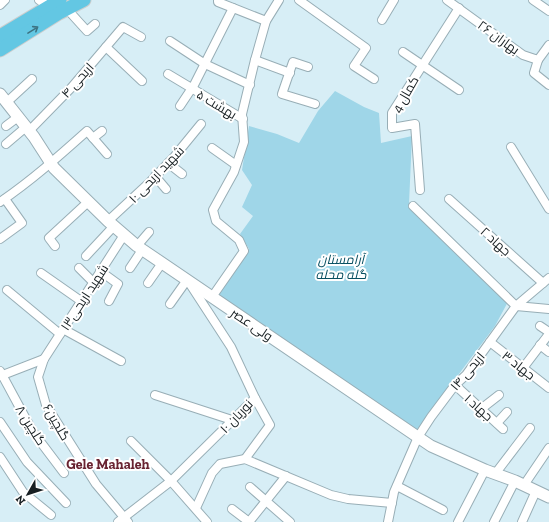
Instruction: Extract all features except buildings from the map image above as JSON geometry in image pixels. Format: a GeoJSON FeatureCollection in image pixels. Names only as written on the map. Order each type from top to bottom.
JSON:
{"type":"FeatureCollection","features":[{"type":"Feature","properties":{"kind":"highway"},"geometry":{"type":"LineString","coordinates":[[0,36],[54,4],[84,0]]}},
{"type":"Feature","properties":{"kind":"highway"},"geometry":{"type":"LineString","coordinates":[[0,50],[54,4]]}},
{"type":"Feature","properties":{"kind":"main road","name":"ولی عصر"},"geometry":{"type":"LineString","coordinates":[[3,98],[28,129],[54,168],[111,224],[140,248],[431,446],[549,497]]}},
{"type":"Feature","properties":{"kind":"street"},"geometry":{"type":"LineString","coordinates":[[0,5],[5,0]]}},
{"type":"Feature","properties":{"kind":"street"},"geometry":{"type":"LineString","coordinates":[[218,0],[218,2],[266,21]]}},
{"type":"Feature","properties":{"kind":"street"},"geometry":{"type":"LineString","coordinates":[[212,297],[244,250],[239,240],[216,221],[213,210],[234,172],[244,142],[242,114],[255,60],[266,21],[279,0]]}},
{"type":"Feature","properties":{"kind":"street"},"geometry":{"type":"LineString","coordinates":[[300,0],[366,48],[354,66],[374,79]]}},
{"type":"Feature","properties":{"kind":"street"},"geometry":{"type":"LineString","coordinates":[[382,20],[394,0]]}},
{"type":"Feature","properties":{"kind":"street","name":"بهاران ۲۶"},"geometry":{"type":"LineString","coordinates":[[447,0],[523,55],[538,60]]}},
{"type":"Feature","properties":{"kind":"street"},"geometry":{"type":"LineString","coordinates":[[533,0],[549,11]]}},
{"type":"Feature","properties":{"kind":"street"},"geometry":{"type":"LineString","coordinates":[[54,4],[87,31],[95,24]]}},
{"type":"Feature","properties":{"kind":"street"},"geometry":{"type":"LineString","coordinates":[[180,106],[192,89],[233,8]]}},
{"type":"Feature","properties":{"kind":"street","name":"کمال 4"},"geometry":{"type":"LineString","coordinates":[[420,190],[415,124],[392,128],[392,113],[459,8]]}},
{"type":"Feature","properties":{"kind":"street","name":"اریحی ۴"},"geometry":{"type":"LineString","coordinates":[[6,144],[28,129],[72,88],[123,27],[141,37]]}},
{"type":"Feature","properties":{"kind":"street"},"geometry":{"type":"LineString","coordinates":[[170,41],[205,64],[250,85]]}},
{"type":"Feature","properties":{"kind":"street"},"geometry":{"type":"LineString","coordinates":[[549,45],[538,60],[534,73],[549,85]]}},
{"type":"Feature","properties":{"kind":"street"},"geometry":{"type":"LineString","coordinates":[[106,47],[142,81]]}},
{"type":"Feature","properties":{"kind":"street"},"geometry":{"type":"LineString","coordinates":[[403,52],[459,90]]}},
{"type":"Feature","properties":{"kind":"street"},"geometry":{"type":"LineString","coordinates":[[255,60],[290,73]]}},
{"type":"Feature","properties":{"kind":"street"},"geometry":{"type":"LineString","coordinates":[[308,67],[293,62],[282,94],[316,104]]}},
{"type":"Feature","properties":{"kind":"street","name":"بهشت ۵"},"geometry":{"type":"LineString","coordinates":[[168,74],[243,119]]}},
{"type":"Feature","properties":{"kind":"street"},"geometry":{"type":"LineString","coordinates":[[3,98],[32,79]]}},
{"type":"Feature","properties":{"kind":"street"},"geometry":{"type":"LineString","coordinates":[[6,126],[18,117]]}},
{"type":"Feature","properties":{"kind":"street","name":"شهید اریحی ۱۰"},"geometry":{"type":"LineString","coordinates":[[86,256],[111,224],[168,163],[201,124]]}},
{"type":"Feature","properties":{"kind":"street"},"geometry":{"type":"LineString","coordinates":[[0,239],[22,223],[2,200],[51,164],[87,131],[107,154]]}},
{"type":"Feature","properties":{"kind":"street"},"geometry":{"type":"LineString","coordinates":[[93,138],[102,132]]}},
{"type":"Feature","properties":{"kind":"street"},"geometry":{"type":"LineString","coordinates":[[511,147],[549,209]]}},
{"type":"Feature","properties":{"kind":"street"},"geometry":{"type":"LineString","coordinates":[[212,148],[236,165]]}},
{"type":"Feature","properties":{"kind":"street"},"geometry":{"type":"LineString","coordinates":[[168,163],[182,174]]}},
{"type":"Feature","properties":{"kind":"street"},"geometry":{"type":"LineString","coordinates":[[156,176],[166,189]]}},
{"type":"Feature","properties":{"kind":"street","name":"جهاد ۲"},"geometry":{"type":"LineString","coordinates":[[449,199],[546,281]]}},
{"type":"Feature","properties":{"kind":"street"},"geometry":{"type":"LineString","coordinates":[[55,246],[49,238],[88,202]]}},
{"type":"Feature","properties":{"kind":"street"},"geometry":{"type":"LineString","coordinates":[[413,206],[516,306],[549,309]]}},
{"type":"Feature","properties":{"kind":"street"},"geometry":{"type":"LineString","coordinates":[[130,268],[149,232]]}},
{"type":"Feature","properties":{"kind":"street","name":"شهید اریحی۱۳"},"geometry":{"type":"LineString","coordinates":[[44,359],[124,235]]}},
{"type":"Feature","properties":{"kind":"street"},"geometry":{"type":"LineString","coordinates":[[148,283],[162,263]]}},
{"type":"Feature","properties":{"kind":"street"},"geometry":{"type":"LineString","coordinates":[[80,268],[93,282]]}},
{"type":"Feature","properties":{"kind":"street"},"geometry":{"type":"LineString","coordinates":[[100,271],[118,284],[109,300]]}},
{"type":"Feature","properties":{"kind":"street"},"geometry":{"type":"LineString","coordinates":[[41,273],[81,301]]}},
{"type":"Feature","properties":{"kind":"street"},"geometry":{"type":"LineString","coordinates":[[170,304],[188,281]]}},
{"type":"Feature","properties":{"kind":"street","name":"نوریان ۱۰"},"geometry":{"type":"LineString","coordinates":[[123,520],[172,481],[255,398],[231,347],[188,281]]}},
{"type":"Feature","properties":{"kind":"street","name":"اریحی ۱۴"},"geometry":{"type":"LineString","coordinates":[[388,522],[397,486],[418,437],[431,416],[455,385],[466,375],[516,306],[546,281]]}},
{"type":"Feature","properties":{"kind":"street"},"geometry":{"type":"LineString","coordinates":[[8,290],[61,332],[120,361]]}},
{"type":"Feature","properties":{"kind":"street"},"geometry":{"type":"LineString","coordinates":[[523,368],[549,333],[540,326]]}},
{"type":"Feature","properties":{"kind":"street","name":"جهاد ۳"},"geometry":{"type":"LineString","coordinates":[[490,342],[549,388]]}},
{"type":"Feature","properties":{"kind":"street"},"geometry":{"type":"LineString","coordinates":[[540,345],[549,352]]}},
{"type":"Feature","properties":{"kind":"street"},"geometry":{"type":"LineString","coordinates":[[1,374],[44,359]]}},
{"type":"Feature","properties":{"kind":"street","name":"گلچین۶"},"geometry":{"type":"LineString","coordinates":[[44,359],[38,377],[46,404],[96,484],[123,520]]}},
{"type":"Feature","properties":{"kind":"street","name":"گلچین ۸"},"geometry":{"type":"LineString","coordinates":[[1,374],[34,432],[64,473]]}},
{"type":"Feature","properties":{"kind":"street","name":"جهاد ۱"},"geometry":{"type":"LineString","coordinates":[[455,385],[500,426],[507,412]]}},
{"type":"Feature","properties":{"kind":"street"},"geometry":{"type":"LineString","coordinates":[[155,395],[232,420]]}},
{"type":"Feature","properties":{"kind":"street"},"geometry":{"type":"LineString","coordinates":[[481,409],[499,395]]}},
{"type":"Feature","properties":{"kind":"street"},"geometry":{"type":"LineString","coordinates":[[244,459],[270,425],[255,398]]}},
{"type":"Feature","properties":{"kind":"street"},"geometry":{"type":"LineString","coordinates":[[0,422],[27,462],[66,503]]}},
{"type":"Feature","properties":{"kind":"street"},"geometry":{"type":"LineString","coordinates":[[458,522],[490,472],[530,428]]}},
{"type":"Feature","properties":{"kind":"street"},"geometry":{"type":"LineString","coordinates":[[131,441],[172,481],[196,508],[206,522]]}},
{"type":"Feature","properties":{"kind":"street"},"geometry":{"type":"LineString","coordinates":[[494,522],[519,483],[549,448]]}},
{"type":"Feature","properties":{"kind":"street"},"geometry":{"type":"LineString","coordinates":[[0,457],[23,492],[51,515]]}},
{"type":"Feature","properties":{"kind":"street"},"geometry":{"type":"LineString","coordinates":[[196,508],[212,472],[220,464],[244,459],[337,496],[348,499],[392,503]]}},
{"type":"Feature","properties":{"kind":"street"},"geometry":{"type":"LineString","coordinates":[[232,509],[249,522],[286,476]]}},
{"type":"Feature","properties":{"kind":"street"},"geometry":{"type":"LineString","coordinates":[[397,486],[443,510]]}},
{"type":"Feature","properties":{"kind":"street"},"geometry":{"type":"LineString","coordinates":[[250,487],[290,522]]}},
{"type":"Feature","properties":{"kind":"street"},"geometry":{"type":"LineString","coordinates":[[522,522],[536,491]]}},
{"type":"Feature","properties":{"kind":"green space","name":"آرامستان گله محله"},"geometry":{"type":"Polygon","coordinates":[[[335,91],[364,107],[379,113],[381,143],[412,136],[409,204],[510,298],[495,326],[416,431],[218,296],[249,249],[240,234],[253,216],[242,207],[252,185],[242,170],[249,126],[277,134],[299,143],[318,111],[335,91]]]}},
{"type":"Feature","properties":{"kind":"district","name":"Gele Mahaleh"},"geometry":{"type":"Point","coordinates":[108,464]}}]}
